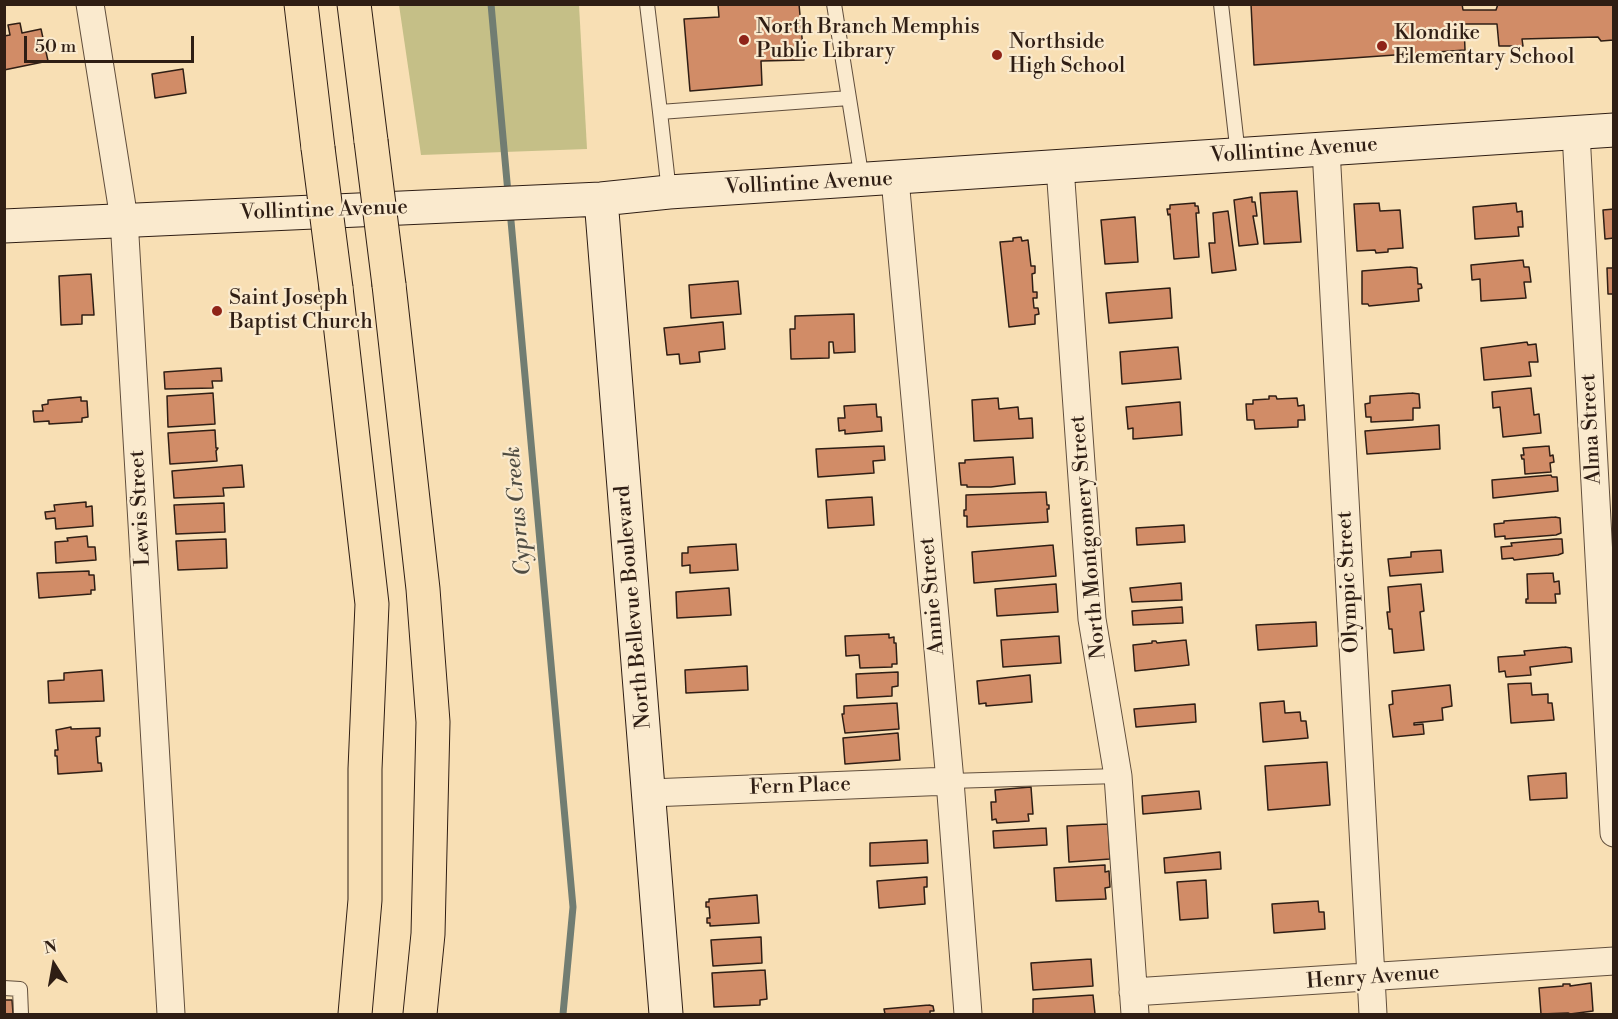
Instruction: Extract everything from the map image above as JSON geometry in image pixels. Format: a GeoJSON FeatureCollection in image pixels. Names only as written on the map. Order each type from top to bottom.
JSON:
{"type":"FeatureCollection","features":[{"type":"Feature","properties":{"kind":"highway"},"geometry":{"type":"LineString","coordinates":[[301,4],[372,604],[365,769],[365,900],[355,1014]]}},
{"type":"Feature","properties":{"kind":"highway"},"geometry":{"type":"LineString","coordinates":[[354,4],[389,285],[423,589],[433,722],[428,934],[420,1014]]}},
{"type":"Feature","properties":{"kind":"street","name":"Lewis Street"},"geometry":{"type":"LineString","coordinates":[[90,4],[124,219],[171,1014]]}},
{"type":"Feature","properties":{"kind":"street","name":"Vollintine Avenue"},"geometry":{"type":"LineString","coordinates":[[4,226],[601,199],[669,192],[895,179],[1614,130]]}},
{"type":"Feature","properties":{"kind":"street","name":"Alma Street"},"geometry":{"type":"LineString","coordinates":[[1576,133],[1614,833]]}},
{"type":"Feature","properties":{"kind":"street","name":"Olympic Street"},"geometry":{"type":"LineString","coordinates":[[1326,149],[1373,1014]]}},
{"type":"Feature","properties":{"kind":"street","name":"North Montgomery Street"},"geometry":{"type":"LineString","coordinates":[[1060,167],[1092,619],[1118,776],[1134,1003]]}},
{"type":"Feature","properties":{"kind":"street","name":"Annie Street"},"geometry":{"type":"LineString","coordinates":[[895,179],[950,781],[968,1014]]}},
{"type":"Feature","properties":{"kind":"street","name":"North Bellevue Boulevard"},"geometry":{"type":"LineString","coordinates":[[601,199],[666,1014]]}},
{"type":"Feature","properties":{"kind":"street","name":"Fern Place"},"geometry":{"type":"LineString","coordinates":[[650,793],[950,781]]}},
{"type":"Feature","properties":{"kind":"street","name":"Henry Avenue"},"geometry":{"type":"LineString","coordinates":[[1134,1003],[1370,978],[1614,961]]}},
{"type":"Feature","properties":{"kind":"lane"},"geometry":{"type":"LineString","coordinates":[[647,4],[669,192]]}},
{"type":"Feature","properties":{"kind":"lane"},"geometry":{"type":"LineString","coordinates":[[834,4],[862,180]]}},
{"type":"Feature","properties":{"kind":"lane"},"geometry":{"type":"LineString","coordinates":[[1221,4],[1239,155]]}},
{"type":"Feature","properties":{"kind":"lane"},"geometry":{"type":"LineString","coordinates":[[660,112],[849,98]]}},
{"type":"Feature","properties":{"kind":"lane"},"geometry":{"type":"LineString","coordinates":[[950,781],[1118,776]]}},
{"type":"Feature","properties":{"kind":"lane"},"geometry":{"type":"LineString","coordinates":[[4,988],[20,989],[21,1014]]}},
{"type":"Feature","properties":{"kind":"shaded area"},"geometry":{"type":"Polygon","coordinates":[[[399,5],[579,5],[587,149],[421,155],[399,5]]]}},
{"type":"Feature","properties":{"kind":"building","name":"North Branch Memphis Public Library"},"geometry":{"type":"Polygon","coordinates":[[[718,4],[799,4],[804,60],[761,61],[762,85],[690,91],[684,19],[719,17],[718,4]]]}},
{"type":"Feature","properties":{"kind":"building","name":"Klondike Elementary School"},"geometry":{"type":"Polygon","coordinates":[[[1251,4],[1462,4],[1463,10],[1496,10],[1498,4],[1614,4],[1614,40],[1601,41],[1598,37],[1522,39],[1523,46],[1499,46],[1497,24],[1464,24],[1465,50],[1254,65],[1251,4]]]}},
{"type":"Feature","properties":{"kind":"building"},"geometry":{"type":"Polygon","coordinates":[[[20,23],[22,33],[41,29],[48,61],[4,70],[4,36],[10,35],[8,25],[20,23]]]}},
{"type":"Feature","properties":{"kind":"building"},"geometry":{"type":"Polygon","coordinates":[[[183,69],[186,93],[155,98],[152,74],[183,69]]]}},
{"type":"Feature","properties":{"kind":"building"},"geometry":{"type":"Polygon","coordinates":[[[1297,191],[1301,242],[1264,244],[1260,193],[1297,191]]]}},
{"type":"Feature","properties":{"kind":"building"},"geometry":{"type":"Polygon","coordinates":[[[1252,197],[1257,216],[1253,216],[1258,244],[1239,246],[1234,200],[1252,197]]]}},
{"type":"Feature","properties":{"kind":"building"},"geometry":{"type":"Polygon","coordinates":[[[1195,203],[1199,213],[1196,213],[1199,257],[1174,259],[1170,214],[1168,215],[1167,209],[1170,209],[1170,205],[1195,203]]]}},
{"type":"Feature","properties":{"kind":"building"},"geometry":{"type":"Polygon","coordinates":[[[1379,203],[1380,211],[1400,210],[1403,248],[1376,253],[1375,250],[1357,251],[1354,204],[1379,203]]]}},
{"type":"Feature","properties":{"kind":"building"},"geometry":{"type":"Polygon","coordinates":[[[1516,203],[1517,212],[1522,211],[1523,227],[1518,227],[1519,236],[1475,239],[1473,207],[1516,203]]]}},
{"type":"Feature","properties":{"kind":"building"},"geometry":{"type":"Polygon","coordinates":[[[1614,209],[1614,238],[1605,239],[1603,210],[1614,209]]]}},
{"type":"Feature","properties":{"kind":"building"},"geometry":{"type":"Polygon","coordinates":[[[1228,211],[1236,270],[1212,273],[1209,243],[1215,243],[1213,213],[1228,211]]]}},
{"type":"Feature","properties":{"kind":"building"},"geometry":{"type":"Polygon","coordinates":[[[1135,217],[1138,262],[1105,264],[1101,220],[1135,217]]]}},
{"type":"Feature","properties":{"kind":"building"},"geometry":{"type":"Polygon","coordinates":[[[1021,237],[1022,241],[1028,240],[1031,266],[1035,266],[1035,273],[1032,274],[1033,292],[1037,292],[1037,298],[1033,298],[1034,308],[1038,308],[1039,314],[1035,315],[1035,324],[1009,327],[1000,242],[1013,241],[1013,238],[1021,237]]]}},
{"type":"Feature","properties":{"kind":"building"},"geometry":{"type":"Polygon","coordinates":[[[1523,260],[1524,267],[1529,267],[1531,282],[1524,282],[1526,298],[1481,301],[1480,279],[1472,280],[1471,265],[1523,260]]]}},
{"type":"Feature","properties":{"kind":"building"},"geometry":{"type":"Polygon","coordinates":[[[1417,268],[1418,284],[1421,284],[1422,288],[1418,289],[1419,301],[1369,306],[1362,304],[1362,271],[1417,268]]]}},
{"type":"Feature","properties":{"kind":"building"},"geometry":{"type":"Polygon","coordinates":[[[1607,268],[1614,268],[1614,294],[1608,294],[1607,268]]]}},
{"type":"Feature","properties":{"kind":"building"},"geometry":{"type":"Polygon","coordinates":[[[91,274],[94,315],[82,315],[82,324],[61,325],[59,276],[91,274]]]}},
{"type":"Feature","properties":{"kind":"building"},"geometry":{"type":"Polygon","coordinates":[[[738,281],[741,314],[691,318],[689,285],[738,281]]]}},
{"type":"Feature","properties":{"kind":"building"},"geometry":{"type":"Polygon","coordinates":[[[1170,288],[1172,318],[1109,323],[1106,293],[1170,288]]]}},
{"type":"Feature","properties":{"kind":"building"},"geometry":{"type":"Polygon","coordinates":[[[854,314],[855,352],[834,353],[833,342],[829,342],[829,358],[791,359],[790,329],[795,329],[795,316],[854,314]]]}},
{"type":"Feature","properties":{"kind":"building"},"geometry":{"type":"Polygon","coordinates":[[[723,322],[725,349],[699,352],[700,362],[680,364],[679,354],[667,355],[664,328],[723,322]]]}},
{"type":"Feature","properties":{"kind":"building"},"geometry":{"type":"Polygon","coordinates":[[[1527,342],[1528,345],[1536,344],[1538,362],[1529,362],[1531,376],[1484,380],[1481,348],[1527,342]]]}},
{"type":"Feature","properties":{"kind":"building"},"geometry":{"type":"Polygon","coordinates":[[[1178,347],[1181,379],[1122,384],[1120,352],[1178,347]]]}},
{"type":"Feature","properties":{"kind":"building"},"geometry":{"type":"Polygon","coordinates":[[[221,368],[222,381],[212,381],[213,388],[165,389],[164,372],[221,368]]]}},
{"type":"Feature","properties":{"kind":"building"},"geometry":{"type":"Polygon","coordinates":[[[1531,388],[1534,415],[1539,414],[1541,433],[1503,437],[1500,407],[1493,408],[1492,392],[1531,388]]]}},
{"type":"Feature","properties":{"kind":"building"},"geometry":{"type":"Polygon","coordinates":[[[213,393],[215,424],[168,427],[167,396],[213,393]]]}},
{"type":"Feature","properties":{"kind":"building"},"geometry":{"type":"Polygon","coordinates":[[[1419,394],[1420,408],[1413,408],[1413,420],[1371,422],[1371,417],[1366,417],[1365,404],[1370,403],[1370,396],[1419,394]]]}},
{"type":"Feature","properties":{"kind":"building"},"geometry":{"type":"Polygon","coordinates":[[[1269,396],[1276,396],[1277,399],[1297,398],[1298,406],[1304,405],[1305,420],[1298,420],[1298,427],[1255,429],[1254,420],[1247,420],[1246,404],[1253,404],[1253,400],[1269,399],[1269,396]]]}},
{"type":"Feature","properties":{"kind":"building"},"geometry":{"type":"Polygon","coordinates":[[[81,397],[81,401],[87,401],[88,417],[82,418],[82,422],[49,424],[49,421],[34,422],[33,411],[43,411],[42,405],[48,404],[48,400],[81,397]]]}},
{"type":"Feature","properties":{"kind":"building"},"geometry":{"type":"Polygon","coordinates":[[[998,398],[999,409],[1018,407],[1019,419],[1032,418],[1033,438],[974,441],[972,400],[998,398]]]}},
{"type":"Feature","properties":{"kind":"building"},"geometry":{"type":"Polygon","coordinates":[[[1180,402],[1182,435],[1133,439],[1133,428],[1128,429],[1126,407],[1180,402]]]}},
{"type":"Feature","properties":{"kind":"building"},"geometry":{"type":"Polygon","coordinates":[[[876,404],[877,417],[881,417],[882,431],[845,434],[845,430],[839,431],[838,418],[845,418],[844,406],[876,404]]]}},
{"type":"Feature","properties":{"kind":"building"},"geometry":{"type":"Polygon","coordinates":[[[1439,425],[1440,449],[1367,454],[1365,431],[1439,425]]]}},
{"type":"Feature","properties":{"kind":"building"},"geometry":{"type":"Polygon","coordinates":[[[215,430],[216,448],[218,448],[217,461],[170,464],[168,433],[215,430]]]}},
{"type":"Feature","properties":{"kind":"building"},"geometry":{"type":"Polygon","coordinates":[[[884,446],[885,460],[873,461],[874,473],[818,477],[816,449],[884,446]]]}},
{"type":"Feature","properties":{"kind":"building"},"geometry":{"type":"Polygon","coordinates":[[[1549,446],[1550,456],[1553,455],[1554,462],[1550,463],[1551,472],[1525,474],[1524,459],[1521,455],[1524,455],[1523,448],[1549,446]]]}},
{"type":"Feature","properties":{"kind":"building"},"geometry":{"type":"Polygon","coordinates":[[[1013,457],[1015,484],[991,487],[961,485],[959,463],[965,463],[965,460],[1013,457]]]}},
{"type":"Feature","properties":{"kind":"building"},"geometry":{"type":"Polygon","coordinates":[[[242,465],[244,487],[223,488],[224,496],[174,498],[172,471],[242,465]]]}},
{"type":"Feature","properties":{"kind":"building"},"geometry":{"type":"Polygon","coordinates":[[[1551,475],[1557,477],[1558,491],[1493,498],[1492,480],[1551,475]]]}},
{"type":"Feature","properties":{"kind":"building"},"geometry":{"type":"Polygon","coordinates":[[[1046,492],[1047,505],[1049,505],[1048,522],[967,527],[967,516],[964,516],[966,495],[1046,492]]]}},
{"type":"Feature","properties":{"kind":"building"},"geometry":{"type":"Polygon","coordinates":[[[872,497],[874,525],[828,528],[826,500],[872,497]]]}},
{"type":"Feature","properties":{"kind":"building"},"geometry":{"type":"Polygon","coordinates":[[[86,502],[86,507],[92,506],[93,526],[56,529],[55,518],[46,519],[45,512],[55,511],[54,505],[86,502]]]}},
{"type":"Feature","properties":{"kind":"building"},"geometry":{"type":"Polygon","coordinates":[[[224,503],[225,532],[176,534],[174,505],[224,503]]]}},
{"type":"Feature","properties":{"kind":"building"},"geometry":{"type":"Polygon","coordinates":[[[1560,518],[1561,533],[1556,535],[1505,539],[1505,536],[1495,537],[1494,524],[1504,523],[1504,521],[1560,518]]]}},
{"type":"Feature","properties":{"kind":"building"},"geometry":{"type":"Polygon","coordinates":[[[1184,525],[1185,542],[1137,545],[1136,528],[1184,525]]]}},
{"type":"Feature","properties":{"kind":"building"},"geometry":{"type":"Polygon","coordinates":[[[87,536],[88,547],[95,547],[96,560],[56,563],[55,542],[87,536]]]}},
{"type":"Feature","properties":{"kind":"building"},"geometry":{"type":"Polygon","coordinates":[[[226,539],[227,568],[178,570],[176,541],[226,539]]]}},
{"type":"Feature","properties":{"kind":"building"},"geometry":{"type":"Polygon","coordinates":[[[1562,539],[1563,553],[1558,555],[1514,560],[1513,558],[1502,559],[1501,547],[1512,546],[1511,543],[1562,539]]]}},
{"type":"Feature","properties":{"kind":"building"},"geometry":{"type":"Polygon","coordinates":[[[736,544],[738,570],[690,573],[690,565],[682,566],[682,553],[688,553],[688,547],[736,544]]]}},
{"type":"Feature","properties":{"kind":"building"},"geometry":{"type":"Polygon","coordinates":[[[1053,545],[1056,576],[974,583],[972,552],[1053,545]]]}},
{"type":"Feature","properties":{"kind":"building"},"geometry":{"type":"Polygon","coordinates":[[[1441,550],[1443,572],[1390,576],[1388,559],[1411,557],[1411,552],[1441,550]]]}},
{"type":"Feature","properties":{"kind":"building"},"geometry":{"type":"Polygon","coordinates":[[[89,571],[89,575],[94,575],[95,590],[91,590],[91,594],[39,598],[37,573],[89,571]]]}},
{"type":"Feature","properties":{"kind":"building"},"geometry":{"type":"Polygon","coordinates":[[[1553,573],[1554,582],[1559,581],[1560,594],[1555,594],[1556,603],[1526,603],[1528,599],[1527,574],[1553,573]]]}},
{"type":"Feature","properties":{"kind":"building"},"geometry":{"type":"Polygon","coordinates":[[[1181,583],[1182,600],[1132,602],[1130,588],[1181,583]]]}},
{"type":"Feature","properties":{"kind":"building"},"geometry":{"type":"Polygon","coordinates":[[[1056,584],[1058,612],[997,616],[995,589],[1056,584]]]}},
{"type":"Feature","properties":{"kind":"building"},"geometry":{"type":"Polygon","coordinates":[[[1421,584],[1424,611],[1420,612],[1424,650],[1394,653],[1392,629],[1389,629],[1387,612],[1390,612],[1388,587],[1421,584]]]}},
{"type":"Feature","properties":{"kind":"building"},"geometry":{"type":"Polygon","coordinates":[[[729,588],[731,615],[677,618],[676,592],[729,588]]]}},
{"type":"Feature","properties":{"kind":"building"},"geometry":{"type":"Polygon","coordinates":[[[1182,607],[1183,623],[1133,625],[1132,611],[1182,607]]]}},
{"type":"Feature","properties":{"kind":"building"},"geometry":{"type":"Polygon","coordinates":[[[1316,622],[1317,646],[1258,650],[1256,625],[1316,622]]]}},
{"type":"Feature","properties":{"kind":"building"},"geometry":{"type":"Polygon","coordinates":[[[889,634],[889,638],[894,637],[894,643],[896,643],[897,664],[892,664],[892,667],[860,668],[859,655],[846,656],[845,636],[889,634]]]}},
{"type":"Feature","properties":{"kind":"building"},"geometry":{"type":"Polygon","coordinates":[[[1059,636],[1061,663],[1003,667],[1001,640],[1059,636]]]}},
{"type":"Feature","properties":{"kind":"building"},"geometry":{"type":"Polygon","coordinates":[[[1186,640],[1189,665],[1135,671],[1133,645],[1152,643],[1152,641],[1157,643],[1186,640]]]}},
{"type":"Feature","properties":{"kind":"building"},"geometry":{"type":"Polygon","coordinates":[[[1571,648],[1572,662],[1530,667],[1531,675],[1506,677],[1505,671],[1499,672],[1498,657],[1525,655],[1524,651],[1571,648]]]}},
{"type":"Feature","properties":{"kind":"building"},"geometry":{"type":"Polygon","coordinates":[[[747,666],[748,690],[686,693],[685,670],[747,666]]]}},
{"type":"Feature","properties":{"kind":"building"},"geometry":{"type":"Polygon","coordinates":[[[102,670],[104,701],[49,703],[48,681],[64,680],[64,673],[102,670]]]}},
{"type":"Feature","properties":{"kind":"building"},"geometry":{"type":"Polygon","coordinates":[[[898,672],[898,686],[892,687],[892,696],[857,698],[856,674],[898,672]]]}},
{"type":"Feature","properties":{"kind":"building"},"geometry":{"type":"Polygon","coordinates":[[[1030,675],[1032,702],[986,706],[986,703],[979,704],[977,681],[1030,675]]]}},
{"type":"Feature","properties":{"kind":"building"},"geometry":{"type":"Polygon","coordinates":[[[1531,683],[1532,695],[1548,694],[1548,703],[1552,703],[1554,720],[1511,723],[1508,684],[1531,683]]]}},
{"type":"Feature","properties":{"kind":"building"},"geometry":{"type":"Polygon","coordinates":[[[1450,685],[1452,706],[1442,708],[1443,720],[1414,723],[1414,725],[1423,724],[1424,734],[1393,737],[1389,705],[1393,704],[1392,691],[1450,685]]]}},
{"type":"Feature","properties":{"kind":"building"},"geometry":{"type":"Polygon","coordinates":[[[1284,701],[1285,713],[1300,712],[1301,721],[1306,721],[1308,738],[1263,742],[1260,703],[1284,701]]]}},
{"type":"Feature","properties":{"kind":"building"},"geometry":{"type":"Polygon","coordinates":[[[897,703],[899,729],[845,733],[842,714],[844,714],[844,706],[897,703]]]}},
{"type":"Feature","properties":{"kind":"building"},"geometry":{"type":"Polygon","coordinates":[[[1195,704],[1196,722],[1136,727],[1134,709],[1195,704]]]}},
{"type":"Feature","properties":{"kind":"building"},"geometry":{"type":"Polygon","coordinates":[[[71,727],[71,729],[100,728],[100,736],[96,737],[98,763],[101,763],[102,771],[58,774],[57,756],[55,756],[55,750],[58,750],[56,730],[71,727]]]}},
{"type":"Feature","properties":{"kind":"building"},"geometry":{"type":"Polygon","coordinates":[[[898,733],[900,760],[845,764],[843,738],[898,733]]]}},
{"type":"Feature","properties":{"kind":"building"},"geometry":{"type":"Polygon","coordinates":[[[1327,762],[1330,805],[1268,810],[1265,766],[1327,762]]]}},
{"type":"Feature","properties":{"kind":"building"},"geometry":{"type":"Polygon","coordinates":[[[1566,773],[1567,798],[1530,800],[1528,776],[1566,773]]]}},
{"type":"Feature","properties":{"kind":"building"},"geometry":{"type":"Polygon","coordinates":[[[1031,787],[1033,814],[1028,814],[1029,821],[997,823],[996,819],[992,820],[991,802],[996,802],[995,790],[1031,787]]]}},
{"type":"Feature","properties":{"kind":"building"},"geometry":{"type":"Polygon","coordinates":[[[1199,791],[1201,809],[1143,814],[1142,796],[1199,791]]]}},
{"type":"Feature","properties":{"kind":"building"},"geometry":{"type":"Polygon","coordinates":[[[1108,824],[1110,859],[1069,862],[1067,826],[1108,824]]]}},
{"type":"Feature","properties":{"kind":"building"},"geometry":{"type":"Polygon","coordinates":[[[1046,828],[1047,845],[994,848],[993,831],[1046,828]]]}},
{"type":"Feature","properties":{"kind":"building"},"geometry":{"type":"Polygon","coordinates":[[[927,840],[928,863],[870,866],[870,843],[927,840]]]}},
{"type":"Feature","properties":{"kind":"building"},"geometry":{"type":"Polygon","coordinates":[[[1220,852],[1221,869],[1165,873],[1164,858],[1220,852]]]}},
{"type":"Feature","properties":{"kind":"building"},"geometry":{"type":"Polygon","coordinates":[[[1105,865],[1105,872],[1109,871],[1110,887],[1105,888],[1106,899],[1056,901],[1054,868],[1105,865]]]}},
{"type":"Feature","properties":{"kind":"building"},"geometry":{"type":"Polygon","coordinates":[[[927,877],[927,887],[924,887],[925,904],[879,908],[877,881],[927,877]]]}},
{"type":"Feature","properties":{"kind":"building"},"geometry":{"type":"Polygon","coordinates":[[[1206,880],[1208,918],[1180,920],[1177,882],[1206,880]]]}},
{"type":"Feature","properties":{"kind":"building"},"geometry":{"type":"Polygon","coordinates":[[[757,895],[759,923],[710,926],[710,923],[707,923],[707,918],[710,918],[706,902],[709,902],[709,899],[757,895]]]}},
{"type":"Feature","properties":{"kind":"building"},"geometry":{"type":"Polygon","coordinates":[[[1318,901],[1319,912],[1324,912],[1325,929],[1274,933],[1272,904],[1318,901]]]}},
{"type":"Feature","properties":{"kind":"building"},"geometry":{"type":"Polygon","coordinates":[[[761,937],[762,963],[713,966],[711,940],[761,937]]]}},
{"type":"Feature","properties":{"kind":"building"},"geometry":{"type":"Polygon","coordinates":[[[1091,959],[1093,986],[1033,990],[1031,963],[1091,959]]]}},
{"type":"Feature","properties":{"kind":"building"},"geometry":{"type":"Polygon","coordinates":[[[765,970],[767,999],[760,1000],[760,1005],[714,1007],[712,973],[765,970]]]}},
{"type":"Feature","properties":{"kind":"building"},"geometry":{"type":"Polygon","coordinates":[[[1591,983],[1593,1011],[1541,1014],[1539,988],[1591,983]]]}},
{"type":"Feature","properties":{"kind":"building"},"geometry":{"type":"Polygon","coordinates":[[[1093,995],[1095,1014],[1033,1014],[1033,999],[1093,995]]]}},
{"type":"Feature","properties":{"kind":"building"},"geometry":{"type":"Polygon","coordinates":[[[4,1000],[12,1000],[13,1013],[16,1012],[16,1014],[4,1014],[4,1000]]]}},
{"type":"Feature","properties":{"kind":"building"},"geometry":{"type":"Polygon","coordinates":[[[933,1006],[934,1011],[930,1011],[930,1014],[885,1014],[884,1009],[933,1006]]]}},
{"type":"Feature","properties":{"kind":"waterway","name":"Cyprus Creek"},"geometry":{"type":"LineString","coordinates":[[491,4],[508,193]]}},
{"type":"Feature","properties":{"kind":"waterway","name":"Cyprus Creek"},"geometry":{"type":"LineString","coordinates":[[510,210],[573,907],[563,1014]]}},
{"type":"Feature","properties":{"kind":"place","name":"North Branch Memphis Public Library"},"geometry":{"type":"Point","coordinates":[744,40]}},
{"type":"Feature","properties":{"kind":"place","name":"Klondike Elementary School"},"geometry":{"type":"Point","coordinates":[1382,46]}},
{"type":"Feature","properties":{"kind":"place","name":"Northside High School"},"geometry":{"type":"Point","coordinates":[997,55]}},
{"type":"Feature","properties":{"kind":"place","name":"Saint Joseph Baptist Church"},"geometry":{"type":"Point","coordinates":[217,311]}}]}
